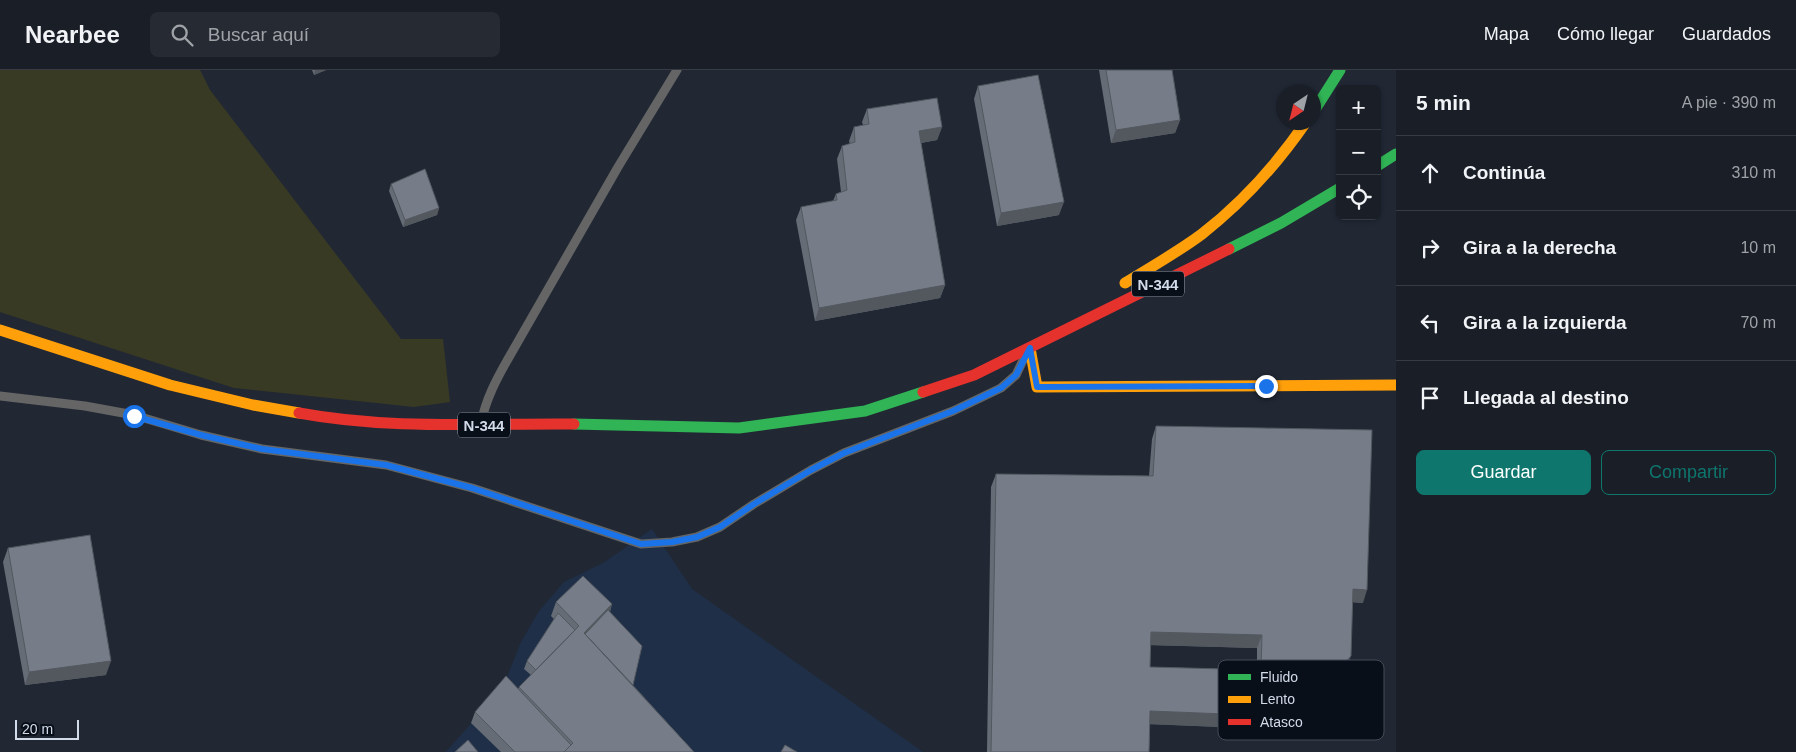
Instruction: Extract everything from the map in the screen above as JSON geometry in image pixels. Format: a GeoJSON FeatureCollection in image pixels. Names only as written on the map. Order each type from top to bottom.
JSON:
{"type":"FeatureCollection","features":[{"type":"Feature","properties":{"kind":"main road"},"geometry":{"type":"LineString","coordinates":[[1321,100],[1340,70]]}},
{"type":"Feature","properties":{"kind":"main road"},"geometry":{"type":"LineString","coordinates":[[1116,288],[1201,234],[1232,209],[1273,166],[1300,130]]}},
{"type":"Feature","properties":{"kind":"main road"},"geometry":{"type":"LineString","coordinates":[[1381,163],[1396,154]]}},
{"type":"Feature","properties":{"kind":"main road","name":"N-344"},"geometry":{"type":"LineString","coordinates":[[0,330],[170,385],[253,406],[303,414],[355,420],[452,425],[550,424],[739,428],[865,411],[974,375],[1281,223],[1336,190]]}},
{"type":"Feature","properties":{"kind":"main road"},"geometry":{"type":"LineString","coordinates":[[974,375],[1082,309]]}},
{"type":"Feature","properties":{"kind":"main road"},"geometry":{"type":"LineString","coordinates":[[1030,348],[1037,387],[1396,385]]}},
{"type":"Feature","properties":{"kind":"lane"},"geometry":{"type":"LineString","coordinates":[[480,425],[485,405],[493,386],[618,167],[677,70]]}},
{"type":"Feature","properties":{"kind":"lane"},"geometry":{"type":"LineString","coordinates":[[0,396],[85,406],[262,449],[386,465],[472,488],[641,544],[672,542],[697,537],[720,527],[794,480],[844,453],[953,411],[1001,388],[1016,375],[1030,348]]}},
{"type":"Feature","properties":{"kind":"shaded area"},"geometry":{"type":"Polygon","coordinates":[[[652,529],[692,589],[923,752],[446,752],[503,687],[521,642],[539,611],[564,582],[603,563],[652,529]]]}},
{"type":"Feature","properties":{"kind":"green space"},"geometry":{"type":"Polygon","coordinates":[[[0,70],[200,70],[210,90],[401,339],[443,339],[450,402],[414,407],[234,388],[0,312],[0,70]]]}},
{"type":"Feature","properties":{"kind":"building"},"geometry":{"type":"Polygon","coordinates":[[[1106,70],[1172,70],[1180,120],[1116,130],[1106,70]]]}},
{"type":"Feature","properties":{"kind":"building"},"geometry":{"type":"Polygon","coordinates":[[[1038,75],[1064,202],[1001,213],[978,86],[1038,75]]]}},
{"type":"Feature","properties":{"kind":"building"},"geometry":{"type":"Polygon","coordinates":[[[937,98],[942,127],[919,131],[945,285],[819,308],[801,207],[837,200],[836,194],[847,190],[842,146],[855,142],[854,127],[869,124],[867,109],[937,98]]]}},
{"type":"Feature","properties":{"kind":"building"},"geometry":{"type":"Polygon","coordinates":[[[425,169],[439,208],[405,220],[391,184],[425,169]]]}},
{"type":"Feature","properties":{"kind":"building"},"geometry":{"type":"Polygon","coordinates":[[[1156,426],[1372,430],[1367,590],[1353,589],[1351,656],[1347,660],[1261,660],[1262,635],[1151,632],[1150,667],[1218,669],[1218,714],[1150,711],[1149,752],[991,752],[996,474],[1153,476],[1156,426]]]}},
{"type":"Feature","properties":{"kind":"building"},"geometry":{"type":"Polygon","coordinates":[[[90,535],[111,661],[29,672],[8,548],[90,535]]]}},
{"type":"Feature","properties":{"kind":"building"},"geometry":{"type":"Polygon","coordinates":[[[583,576],[612,604],[584,633],[694,752],[564,752],[573,743],[519,687],[579,626],[556,602],[583,576]]]}},
{"type":"Feature","properties":{"kind":"building"},"geometry":{"type":"Polygon","coordinates":[[[608,610],[642,646],[633,685],[585,634],[608,610]]]}},
{"type":"Feature","properties":{"kind":"building"},"geometry":{"type":"Polygon","coordinates":[[[558,613],[575,630],[536,670],[527,661],[558,613]]]}},
{"type":"Feature","properties":{"kind":"building"},"geometry":{"type":"Polygon","coordinates":[[[506,676],[571,745],[564,752],[515,752],[475,712],[506,676]]]}},
{"type":"Feature","properties":{"kind":"building"},"geometry":{"type":"Polygon","coordinates":[[[468,740],[478,752],[455,752],[468,740]]]}},
{"type":"Feature","properties":{"kind":"building"},"geometry":{"type":"Polygon","coordinates":[[[785,745],[797,752],[781,752],[785,745]]]}},
{"type":"Feature","properties":{"kind":"traffic: fast"},"geometry":{"type":"LineString","coordinates":[[1321,100],[1340,70]]}},
{"type":"Feature","properties":{"kind":"traffic: fast"},"geometry":{"type":"LineString","coordinates":[[1381,163],[1396,154]]}},
{"type":"Feature","properties":{"kind":"traffic: fast"},"geometry":{"type":"LineString","coordinates":[[1229,249],[1281,223],[1336,190]]}},
{"type":"Feature","properties":{"kind":"traffic: fast"},"geometry":{"type":"LineString","coordinates":[[574,424],[739,428],[865,411],[923,392]]}},
{"type":"Feature","properties":{"kind":"traffic: slow"},"geometry":{"type":"LineString","coordinates":[[1125,283],[1193,241],[1217,222],[1245,196],[1283,153],[1300,130]]}},
{"type":"Feature","properties":{"kind":"traffic: slow"},"geometry":{"type":"LineString","coordinates":[[0,330],[170,385],[253,405],[299,413]]}},
{"type":"Feature","properties":{"kind":"traffic: slow"},"geometry":{"type":"LineString","coordinates":[[1030,348],[1037,387],[1396,385]]}},
{"type":"Feature","properties":{"kind":"traffic: jam"},"geometry":{"type":"LineString","coordinates":[[923,392],[974,375],[1229,249]]}},
{"type":"Feature","properties":{"kind":"traffic: jam"},"geometry":{"type":"LineString","coordinates":[[299,413],[368,422],[402,424],[574,424]]}},
{"type":"Feature","properties":{"kind":"route"},"geometry":{"type":"LineString","coordinates":[[134,416],[201,435],[262,449],[386,465],[472,488],[641,544],[672,542],[697,537],[720,527],[754,504],[844,453],[953,411],[1001,388],[1016,375],[1030,348],[1037,387],[1266,386]]}}]}
